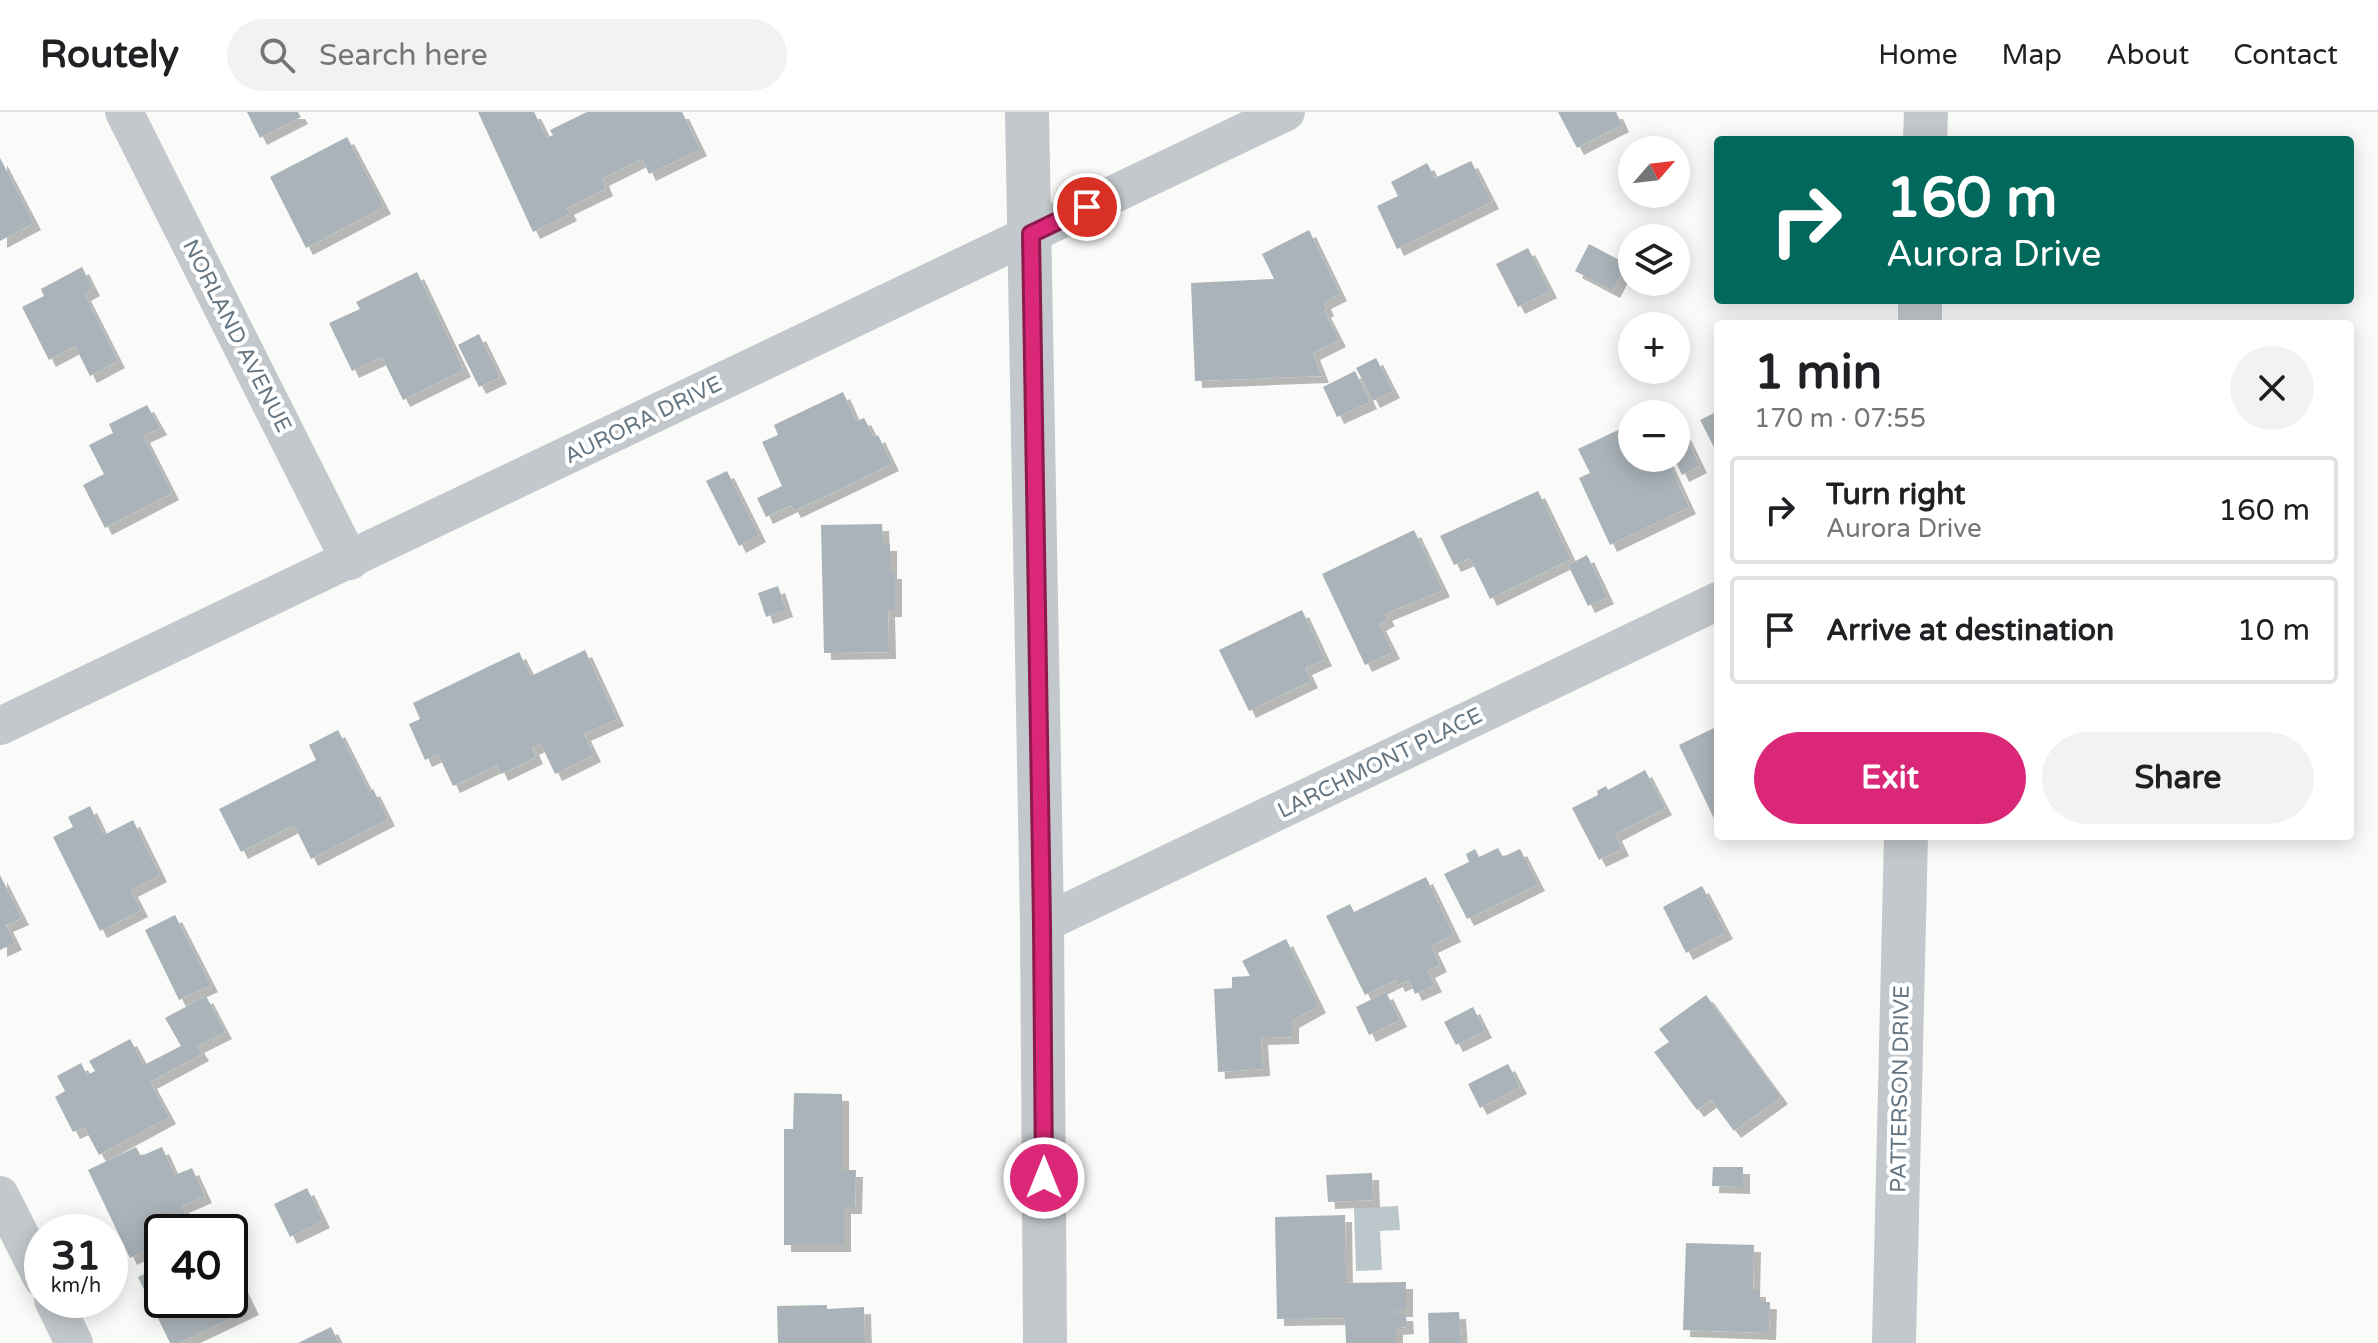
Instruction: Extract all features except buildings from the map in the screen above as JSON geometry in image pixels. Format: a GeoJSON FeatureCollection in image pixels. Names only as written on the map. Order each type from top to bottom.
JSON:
{"type":"FeatureCollection","features":[{"type":"Feature","properties":{"kind":"street","name":"NORLAND AVENUE"},"geometry":{"type":"LineString","coordinates":[[124,112],[350,561]]}},
{"type":"Feature","properties":{"kind":"street"},"geometry":{"type":"LineString","coordinates":[[1027,112],[1042,924],[1045,1343]]}},
{"type":"Feature","properties":{"kind":"street","name":"AURORA DRIVE"},"geometry":{"type":"LineString","coordinates":[[0,726],[1286,112]]}},
{"type":"Feature","properties":{"kind":"street"},"geometry":{"type":"LineString","coordinates":[[1925,136],[1926,112]]}},
{"type":"Feature","properties":{"kind":"street","name":"LARCHMONT PLACE"},"geometry":{"type":"LineString","coordinates":[[1042,924],[1714,603]]}},
{"type":"Feature","properties":{"kind":"street","name":"PATTERSON DRIVE"},"geometry":{"type":"LineString","coordinates":[[1894,1343],[1906,840]]}},
{"type":"Feature","properties":{"kind":"street"},"geometry":{"type":"LineString","coordinates":[[0,1195],[24,1242]]}},
{"type":"Feature","properties":{"kind":"street"},"geometry":{"type":"LineString","coordinates":[[62,1318],[74,1343]]}},
{"type":"Feature","properties":{"kind":"shaded area"},"geometry":{"type":"Polygon","coordinates":[[[1398,1206],[1400,1230],[1380,1231],[1382,1270],[1356,1271],[1354,1208],[1398,1206]]]}},
{"type":"Feature","properties":{"kind":"route"},"geometry":{"type":"LineString","coordinates":[[1044,1178],[1031,234],[1087,207]]}}]}
